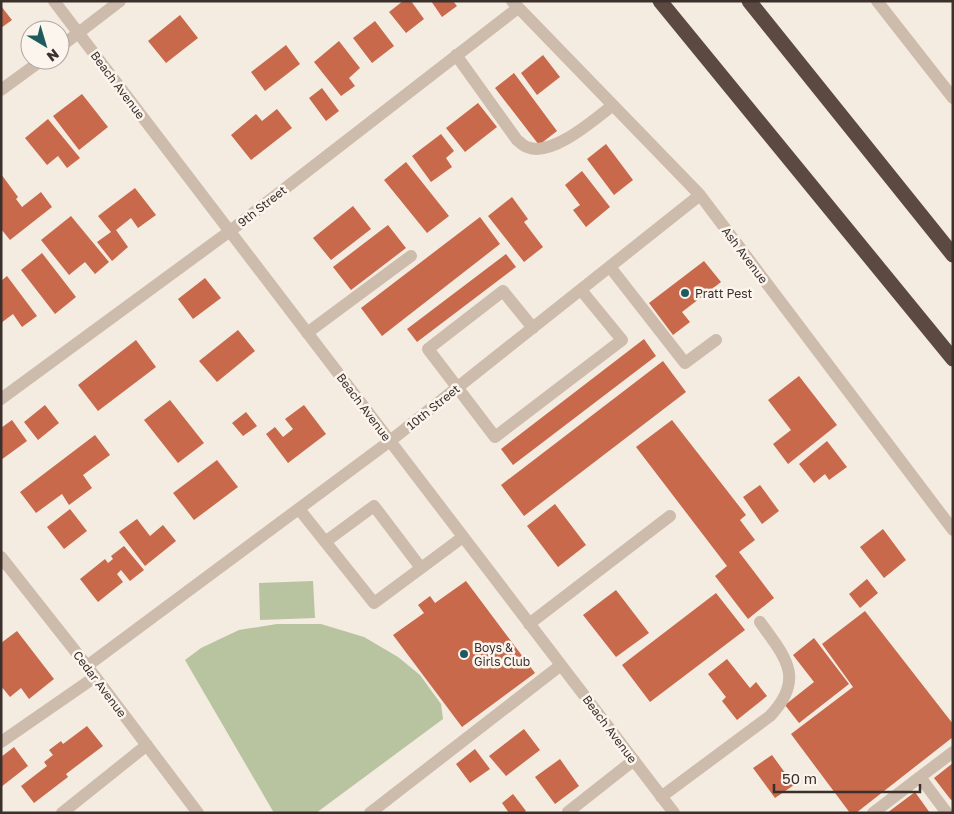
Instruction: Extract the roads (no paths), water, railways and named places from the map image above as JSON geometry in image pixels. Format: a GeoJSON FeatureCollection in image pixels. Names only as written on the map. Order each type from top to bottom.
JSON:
{"type":"FeatureCollection","features":[{"type":"Feature","properties":{"kind":"highway"},"geometry":{"type":"LineString","coordinates":[[660,1],[953,359]]}},
{"type":"Feature","properties":{"kind":"highway"},"geometry":{"type":"LineString","coordinates":[[749,1],[953,255]]}},
{"type":"Feature","properties":{"kind":"street","name":"Beach Avenue"},"geometry":{"type":"LineString","coordinates":[[54,1],[674,813]]}},
{"type":"Feature","properties":{"kind":"street"},"geometry":{"type":"LineString","coordinates":[[70,39],[120,1]]}},
{"type":"Feature","properties":{"kind":"street"},"geometry":{"type":"LineString","coordinates":[[877,1],[953,98]]}},
{"type":"Feature","properties":{"kind":"street","name":"9th Street"},"geometry":{"type":"LineString","coordinates":[[1,399],[230,231],[456,55],[515,4]]}},
{"type":"Feature","properties":{"kind":"street","name":"Ash Avenue"},"geometry":{"type":"LineString","coordinates":[[515,4],[700,195],[953,530]]}},
{"type":"Feature","properties":{"kind":"street"},"geometry":{"type":"LineString","coordinates":[[456,55],[517,140],[526,147],[538,149],[564,141],[613,105]]}},
{"type":"Feature","properties":{"kind":"street"},"geometry":{"type":"LineString","coordinates":[[1,90],[28,70]]}},
{"type":"Feature","properties":{"kind":"street","name":"10th Street"},"geometry":{"type":"LineString","coordinates":[[87,666],[390,441],[700,195]]}},
{"type":"Feature","properties":{"kind":"street"},"geometry":{"type":"LineString","coordinates":[[307,333],[410,256]]}},
{"type":"Feature","properties":{"kind":"street"},"geometry":{"type":"LineString","coordinates":[[610,267],[685,364],[716,340]]}},
{"type":"Feature","properties":{"kind":"street"},"geometry":{"type":"LineString","coordinates":[[533,328],[503,291],[428,349],[495,437],[622,340],[581,290]]}},
{"type":"Feature","properties":{"kind":"street"},"geometry":{"type":"LineString","coordinates":[[325,542],[374,506],[421,568]]}},
{"type":"Feature","properties":{"kind":"street"},"geometry":{"type":"LineString","coordinates":[[299,509],[374,603],[463,537]]}},
{"type":"Feature","properties":{"kind":"street"},"geometry":{"type":"LineString","coordinates":[[529,624],[670,516]]}},
{"type":"Feature","properties":{"kind":"street","name":"Cedar Avenue"},"geometry":{"type":"LineString","coordinates":[[1,557],[87,666],[198,813]]}},
{"type":"Feature","properties":{"kind":"street"},"geometry":{"type":"LineString","coordinates":[[662,796],[770,716],[786,693],[789,677],[788,667],[783,654],[760,622]]}},
{"type":"Feature","properties":{"kind":"street"},"geometry":{"type":"LineString","coordinates":[[370,813],[561,665]]}},
{"type":"Feature","properties":{"kind":"street"},"geometry":{"type":"LineString","coordinates":[[1,742],[95,677]]}},
{"type":"Feature","properties":{"kind":"street"},"geometry":{"type":"LineString","coordinates":[[62,813],[147,746]]}},
{"type":"Feature","properties":{"kind":"street"},"geometry":{"type":"LineString","coordinates":[[873,813],[953,752]]}},
{"type":"Feature","properties":{"kind":"street"},"geometry":{"type":"LineString","coordinates":[[568,812],[634,760]]}},
{"type":"Feature","properties":{"kind":"street"},"geometry":{"type":"LineString","coordinates":[[920,777],[947,813]]}},
{"type":"Feature","properties":{"kind":"place","name":"Pratt Pest"},"geometry":{"type":"Point","coordinates":[685,293]}},
{"type":"Feature","properties":{"kind":"place","name":"Boys & Girls Club"},"geometry":{"type":"Point","coordinates":[464,654]}}]}
